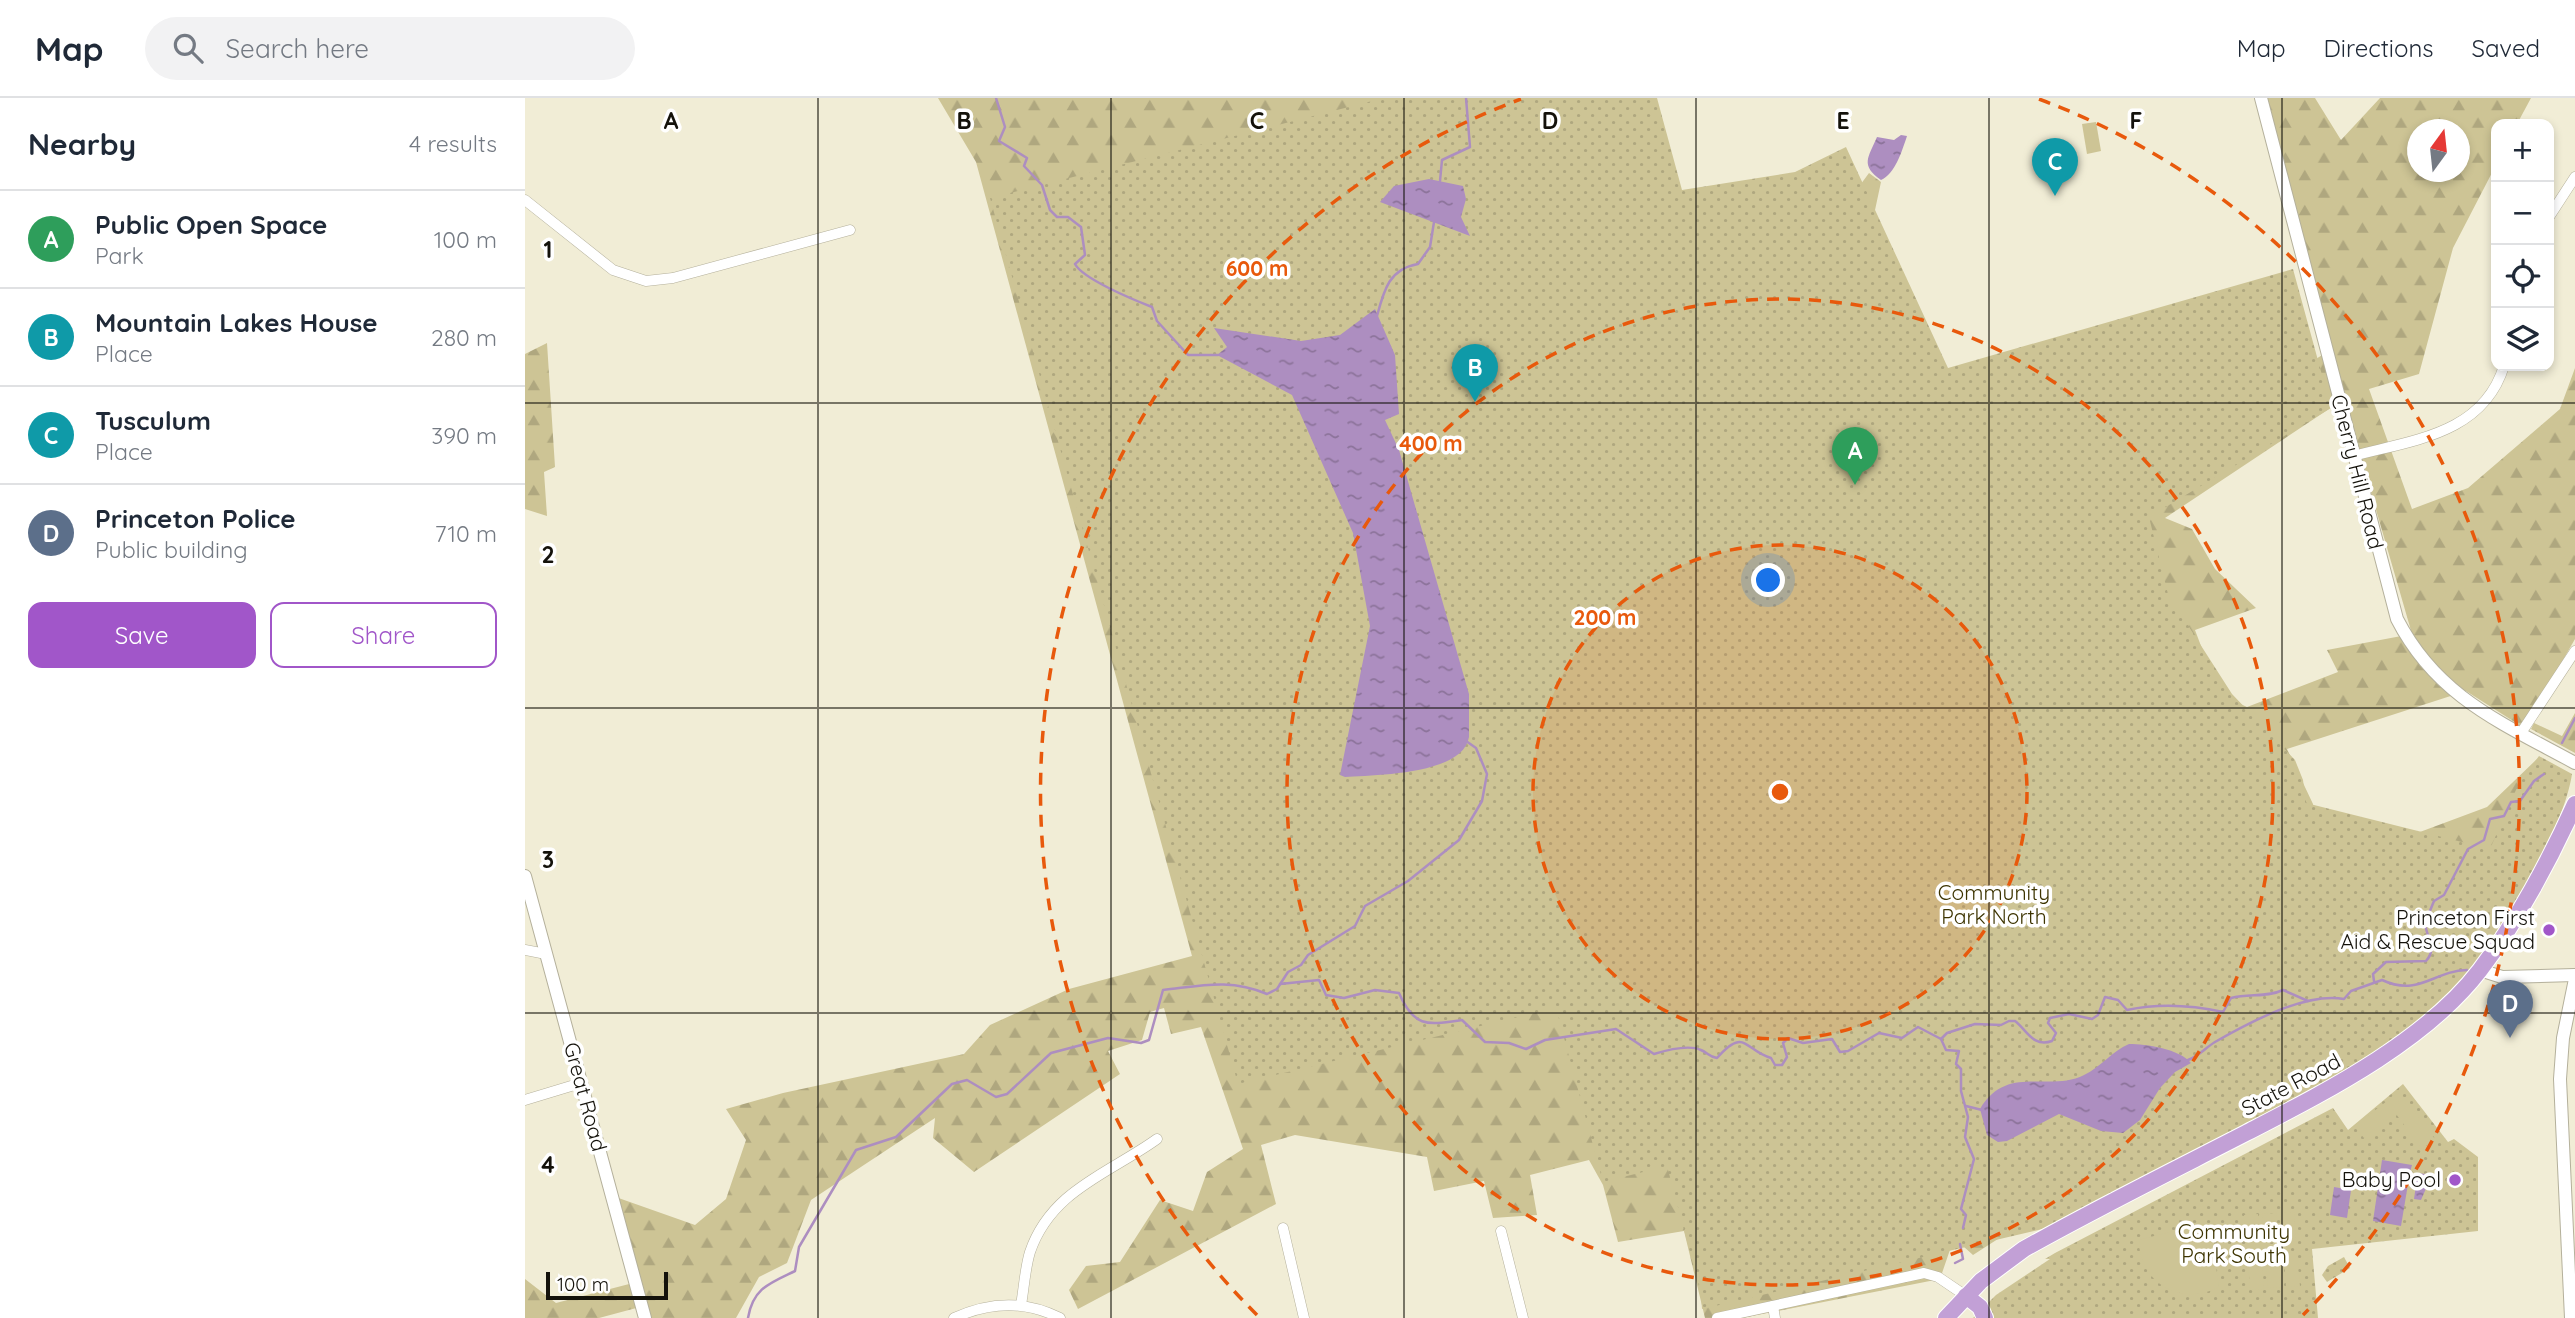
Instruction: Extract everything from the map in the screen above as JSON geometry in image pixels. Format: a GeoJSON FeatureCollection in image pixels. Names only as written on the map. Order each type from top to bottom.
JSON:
{"type":"FeatureCollection","features":[{"type":"Feature","properties":{"kind":"highway","name":"State Road"},"geometry":{"type":"LineString","coordinates":[[1946,1318],[1966,1296],[2024,1249],[2351,1077],[2427,1021],[2480,970],[2536,878],[2575,804]]}},
{"type":"Feature","properties":{"kind":"highway"},"geometry":{"type":"LineString","coordinates":[[1966,1296],[1980,1307],[1985,1318]]}},
{"type":"Feature","properties":{"kind":"street","name":"Cherry Hill Road"},"geometry":{"type":"LineString","coordinates":[[2261,98],[2390,600],[2407,638],[2447,688],[2476,709],[2575,763]]}},
{"type":"Feature","properties":{"kind":"street"},"geometry":{"type":"LineString","coordinates":[[2554,209],[2575,177]]}},
{"type":"Feature","properties":{"kind":"street"},"geometry":{"type":"LineString","coordinates":[[525,200],[613,270],[646,281],[673,278],[850,230]]}},
{"type":"Feature","properties":{"kind":"street"},"geometry":{"type":"LineString","coordinates":[[2353,456],[2444,432],[2466,421],[2493,393],[2502,371]]}},
{"type":"Feature","properties":{"kind":"street"},"geometry":{"type":"LineString","coordinates":[[2521,733],[2575,651]]}},
{"type":"Feature","properties":{"kind":"street","name":"Great Road"},"geometry":{"type":"LineString","coordinates":[[525,876],[645,1318]]}},
{"type":"Feature","properties":{"kind":"street"},"geometry":{"type":"LineString","coordinates":[[525,950],[546,954]]}},
{"type":"Feature","properties":{"kind":"street"},"geometry":{"type":"LineString","coordinates":[[2480,970],[2503,977],[2575,977],[2563,1038],[2560,1079],[2571,1238],[2571,1318]]}},
{"type":"Feature","properties":{"kind":"street"},"geometry":{"type":"LineString","coordinates":[[525,1100],[581,1083]]}},
{"type":"Feature","properties":{"kind":"street"},"geometry":{"type":"LineString","coordinates":[[1021,1305],[1030,1252],[1049,1217],[1082,1184],[1134,1156],[1157,1139]]}},
{"type":"Feature","properties":{"kind":"street"},"geometry":{"type":"LineString","coordinates":[[1283,1228],[1304,1318]]}},
{"type":"Feature","properties":{"kind":"street"},"geometry":{"type":"LineString","coordinates":[[1501,1231],[1523,1318]]}},
{"type":"Feature","properties":{"kind":"street"},"geometry":{"type":"LineString","coordinates":[[1717,1318],[1924,1273],[1938,1277],[1966,1296]]}},
{"type":"Feature","properties":{"kind":"street"},"geometry":{"type":"LineString","coordinates":[[954,1318],[980,1308],[1021,1305],[1060,1318]]}},
{"type":"Feature","properties":{"kind":"street"},"geometry":{"type":"LineString","coordinates":[[1773,1306],[1775,1318]]}},
{"type":"Feature","properties":{"kind":"green space","name":"Community Park North"},"geometry":{"type":"Polygon","coordinates":[[[938,98],[1587,98],[1740,348],[1869,173],[1881,182],[1859,285],[1968,578],[2327,352],[2262,98],[2315,98],[2341,140],[2380,98],[2531,98],[2520,119],[2491,119],[2491,175],[2453,248],[2419,374],[2369,389],[2412,509],[2468,488],[2560,409],[2575,368],[2575,639],[2524,728],[2466,691],[2287,749],[2313,804],[2314,817],[2393,842],[2487,807],[2537,759],[2479,930],[1973,1255],[1954,1238],[1940,1279],[1742,1318],[1705,1318],[1684,1231],[1618,1242],[1603,1185],[1589,1160],[1530,1175],[1537,1215],[1493,1218],[1484,1181],[1434,1191],[1427,1157],[1295,1135],[1261,1145],[1276,1204],[1078,1309],[1069,1290],[1086,1266],[1120,1262],[1160,1200],[1193,1211],[1207,1172],[1243,1149],[1201,1027],[1171,1034],[1164,1008],[1150,1012],[1142,1040],[1108,1051],[1120,1074],[974,1172],[933,1138],[935,1118],[811,1200],[787,1263],[759,1277],[736,1318],[644,1318],[640,1307],[599,1318],[525,1318],[525,1279],[556,1303],[633,1283],[610,1195],[695,1225],[726,1199],[746,1140],[726,1109],[783,1093],[964,1054],[990,1025],[1069,989],[1192,956],[976,162],[938,98]],[[2344,399],[2165,518],[2192,529],[2215,569],[2256,608],[2195,630],[2219,694],[2247,707],[2338,672],[2327,650],[2412,634],[2344,399]]]}},
{"type":"Feature","properties":{"kind":"green space","name":"Community Park North"},"geometry":{"type":"Polygon","coordinates":[[[1384,98],[1657,98],[1682,190],[1795,172],[1846,147],[1948,368],[2293,269],[2331,408],[2149,517],[2168,594],[2232,694],[2295,760],[2303,780],[2306,803],[2490,849],[2519,783],[2539,756],[2572,774],[2567,797],[2544,852],[2513,911],[2479,961],[2441,1001],[2365,1061],[2055,1226],[1702,1309],[1701,1294],[1667,1166],[1603,1182],[1556,1008],[1238,1084],[990,198],[1384,98]]]}},
{"type":"Feature","properties":{"kind":"green space"},"geometry":{"type":"Polygon","coordinates":[[[2096,122],[2101,151],[2087,154],[2082,124],[2096,122]]]}},
{"type":"Feature","properties":{"kind":"green space"},"geometry":{"type":"Polygon","coordinates":[[[547,343],[555,467],[544,472],[547,516],[525,509],[525,354],[547,343]]]}},
{"type":"Feature","properties":{"kind":"green space"},"geometry":{"type":"Polygon","coordinates":[[[2575,713],[2575,753],[2531,729],[2534,723],[2562,736],[2575,713]]]}},
{"type":"Feature","properties":{"kind":"green space","name":"Community Park South"},"geometry":{"type":"Polygon","coordinates":[[[2403,1084],[2448,1142],[2454,1139],[2478,1157],[2478,1231],[2312,1249],[2318,1318],[1973,1318],[1996,1295],[2055,1253],[2333,1108],[2348,1130],[2403,1084]]]}},
{"type":"Feature","properties":{"kind":"green space"},"geometry":{"type":"Polygon","coordinates":[[[2399,1092],[2435,1139],[2422,1149],[2396,1114],[2364,1138],[2354,1126],[2399,1092]]]}},
{"type":"Feature","properties":{"kind":"green space"},"geometry":{"type":"Polygon","coordinates":[[[2294,1212],[2296,1241],[2282,1242],[2280,1213],[2294,1212]]]}},
{"type":"Feature","properties":{"kind":"green space"},"geometry":{"type":"Polygon","coordinates":[[[2276,1213],[2278,1242],[2264,1243],[2262,1214],[2276,1213]]]}},
{"type":"Feature","properties":{"kind":"green space"},"geometry":{"type":"Polygon","coordinates":[[[2258,1214],[2260,1244],[2247,1245],[2244,1215],[2258,1214]]]}},
{"type":"Feature","properties":{"kind":"green space"},"geometry":{"type":"Polygon","coordinates":[[[2203,1223],[2210,1227],[2219,1287],[2190,1294],[2165,1287],[2154,1279],[2146,1268],[2139,1240],[2203,1223]]]}},
{"type":"Feature","properties":{"kind":"green space"},"geometry":{"type":"Polygon","coordinates":[[[2297,1256],[2300,1286],[2286,1287],[2284,1258],[2297,1256]]]}},
{"type":"Feature","properties":{"kind":"green space"},"geometry":{"type":"Polygon","coordinates":[[[2344,1257],[2350,1268],[2327,1282],[2322,1275],[2328,1266],[2344,1257]]]}},
{"type":"Feature","properties":{"kind":"green space"},"geometry":{"type":"Polygon","coordinates":[[[2279,1258],[2282,1287],[2268,1288],[2266,1259],[2279,1258]]]}},
{"type":"Feature","properties":{"kind":"green space"},"geometry":{"type":"Polygon","coordinates":[[[2262,1259],[2264,1289],[2250,1290],[2248,1260],[2262,1259]]]}},
{"type":"Feature","properties":{"kind":"water"},"geometry":{"type":"Polygon","coordinates":[[[1901,135],[1907,136],[1900,155],[1890,173],[1881,180],[1868,165],[1871,150],[1877,137],[1894,140],[1901,135]]]}},
{"type":"Feature","properties":{"kind":"water"},"geometry":{"type":"Polygon","coordinates":[[[1429,179],[1463,186],[1466,199],[1461,217],[1470,236],[1380,202],[1394,186],[1429,179]]]}},
{"type":"Feature","properties":{"kind":"water"},"geometry":{"type":"Polygon","coordinates":[[[1375,309],[1395,355],[1399,414],[1385,420],[1399,450],[1469,694],[1469,737],[1463,750],[1435,766],[1345,777],[1340,775],[1370,626],[1353,533],[1292,395],[1217,355],[1227,347],[1214,328],[1301,341],[1340,335],[1375,309]]]}},
{"type":"Feature","properties":{"kind":"water"},"geometry":{"type":"Polygon","coordinates":[[[2129,1044],[2171,1051],[2191,1063],[2175,1072],[2160,1088],[2140,1120],[2123,1133],[2101,1131],[2059,1114],[2007,1141],[1998,1142],[1987,1135],[1980,1109],[1991,1095],[2003,1087],[2016,1083],[2071,1080],[2090,1072],[2129,1044]]]}},
{"type":"Feature","properties":{"kind":"water"},"geometry":{"type":"Polygon","coordinates":[[[2382,1160],[2412,1165],[2408,1179],[2418,1181],[2419,1173],[2425,1174],[2428,1184],[2421,1200],[2414,1199],[2416,1185],[2408,1184],[2401,1226],[2373,1221],[2382,1160]]]}},
{"type":"Feature","properties":{"kind":"water"},"geometry":{"type":"Polygon","coordinates":[[[2334,1187],[2351,1190],[2347,1218],[2330,1215],[2334,1187]]]}},
{"type":"Feature","properties":{"kind":"waterway"},"geometry":{"type":"LineString","coordinates":[[996,98],[1005,127],[999,141],[1027,158],[1024,166],[1042,185],[1050,210],[1057,217],[1068,217],[1081,227],[1085,255],[1075,264],[1080,270],[1110,288],[1152,307],[1157,321],[1188,355],[1218,355]]}},
{"type":"Feature","properties":{"kind":"waterway"},"geometry":{"type":"LineString","coordinates":[[1440,181],[1442,160],[1470,147],[1466,98]]}},
{"type":"Feature","properties":{"kind":"waterway"},"geometry":{"type":"LineString","coordinates":[[1377,316],[1389,282],[1400,271],[1418,264],[1430,247],[1434,222]]}},
{"type":"Feature","properties":{"kind":"waterway"},"geometry":{"type":"LineString","coordinates":[[2562,743],[2575,718]]}},
{"type":"Feature","properties":{"kind":"waterway"},"geometry":{"type":"LineString","coordinates":[[748,1318],[758,1293],[770,1283],[795,1271],[799,1247],[856,1150],[896,1137],[952,1084],[967,1080],[996,1097],[1007,1094],[1051,1053],[1108,1038],[1141,1043],[1149,1040],[1163,990],[1215,984],[1240,986],[1267,994],[1277,989],[1288,972],[1301,965],[1308,955],[1355,926],[1365,906],[1408,881],[1459,840],[1482,801],[1487,774],[1476,748],[1466,741]]}},
{"type":"Feature","properties":{"kind":"waterway"},"geometry":{"type":"LineString","coordinates":[[2374,981],[2373,974],[2386,962],[2426,961],[2431,947],[2425,923],[2434,901],[2444,895],[2468,849],[2484,840],[2490,819],[2504,816],[2511,802],[2520,801],[2534,781],[2544,774]]}},
{"type":"Feature","properties":{"kind":"waterway"},"geometry":{"type":"LineString","coordinates":[[2188,1060],[2245,1026],[2296,1004],[2329,998],[2344,999],[2351,991],[2382,980],[2406,986],[2416,985],[2455,971],[2467,970]]}},
{"type":"Feature","properties":{"kind":"waterway"},"geometry":{"type":"LineString","coordinates":[[1280,984],[1319,980],[1326,995],[1344,998],[1375,990],[1399,993],[1410,1013],[1416,1018],[1431,1023],[1462,1020],[1485,1042],[1509,1043],[1526,1049],[1545,1040],[1616,1029],[1654,1054],[1678,1048],[1696,1048],[1717,1058],[1726,1049],[1740,1042],[1771,1058],[1775,1065],[1782,1065],[1787,1057],[1783,1043],[1788,1038],[1803,1043],[1832,1039],[1840,1052],[1848,1051],[1879,1033],[1902,1038],[1918,1027],[1941,1039],[1947,1033],[1975,1024],[2001,1025],[2015,1021],[2035,1040],[2045,1043],[2052,1041],[2056,1033],[2048,1023],[2050,1018],[2069,1014],[2092,1019],[2098,1015],[2105,997],[2118,1000],[2127,1010],[2175,1006],[2223,1012],[2231,998],[2283,990],[2308,1001]]}},
{"type":"Feature","properties":{"kind":"waterway"},"geometry":{"type":"LineString","coordinates":[[1941,1039],[1946,1050],[1959,1051],[1956,1064],[1961,1069],[1961,1091],[1968,1117],[1965,1137],[1974,1159],[1961,1209],[1966,1215],[1963,1228]]}},
{"type":"Feature","properties":{"kind":"waterway"},"geometry":{"type":"LineString","coordinates":[[1966,1106],[1982,1110]]}},
{"type":"Feature","properties":{"kind":"waterway"},"geometry":{"type":"LineString","coordinates":[[1955,1263],[1963,1259],[1960,1244]]}},
{"type":"Feature","properties":{"kind":"place","name":"Tusculum"},"geometry":{"type":"Point","coordinates":[2055,196]}},
{"type":"Feature","properties":{"kind":"place","name":"Mountain Lakes House"},"geometry":{"type":"Point","coordinates":[1475,402]}},
{"type":"Feature","properties":{"kind":"place","name":"Public Open Space"},"geometry":{"type":"Point","coordinates":[1855,485]}},
{"type":"Feature","properties":{"kind":"place","name":"Princeton First Aid & Rescue Squad"},"geometry":{"type":"Point","coordinates":[2549,930]}},
{"type":"Feature","properties":{"kind":"place","name":"Princeton Police"},"geometry":{"type":"Point","coordinates":[2510,1038]}},
{"type":"Feature","properties":{"kind":"place","name":"Baby Pool"},"geometry":{"type":"Point","coordinates":[2455,1180]}}]}
